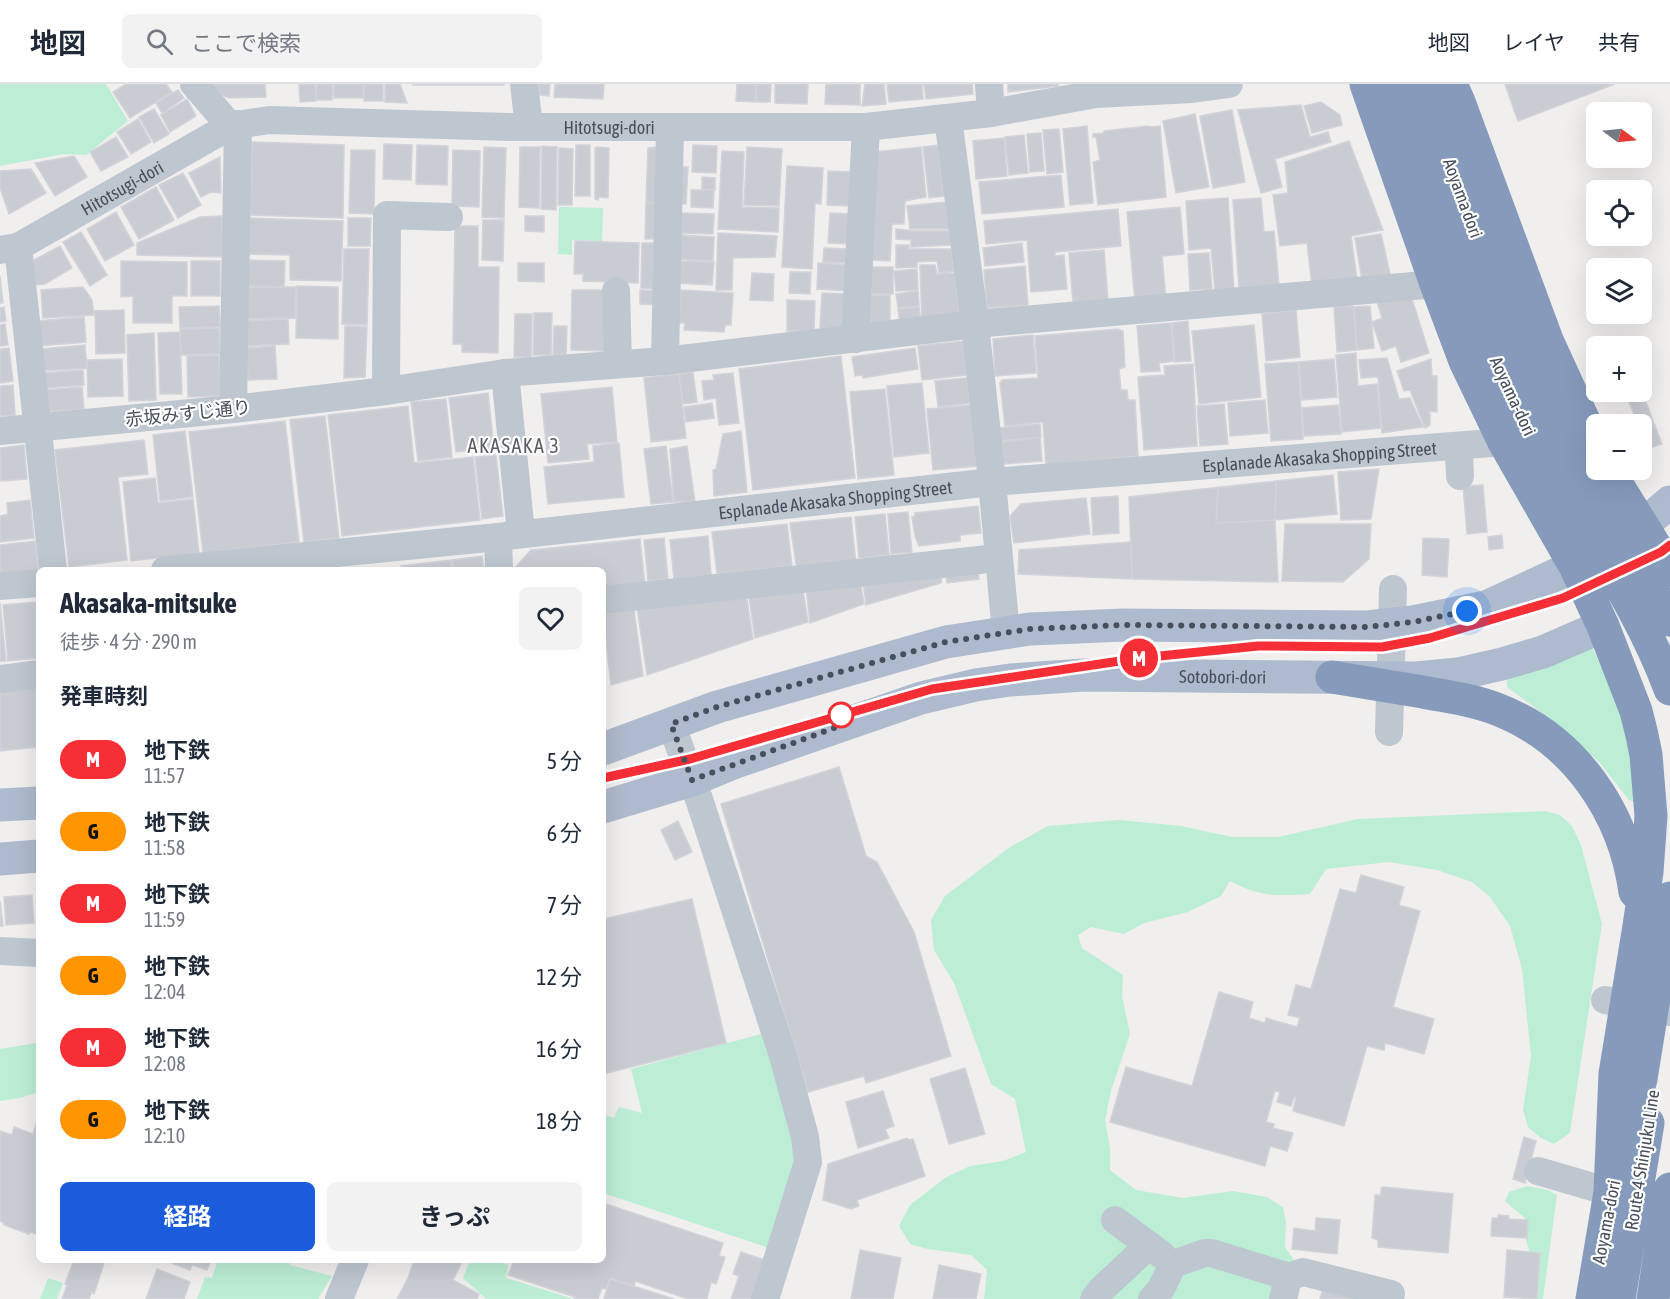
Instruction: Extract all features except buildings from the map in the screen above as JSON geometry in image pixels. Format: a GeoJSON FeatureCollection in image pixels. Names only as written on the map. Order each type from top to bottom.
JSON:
{"type":"FeatureCollection","features":[{"type":"Feature","properties":{"kind":"highway"},"geometry":{"type":"LineString","coordinates":[[1365,84],[1465,361],[1504,442],[1575,566],[1603,626],[1636,711],[1646,755],[1651,816],[1647,872],[1615,1074],[1610,1192]]}},
{"type":"Feature","properties":{"kind":"highway","name":"Aoyama-dori"},"geometry":{"type":"LineString","coordinates":[[1396,84],[1492,315],[1524,364],[1558,432],[1670,620]]}},
{"type":"Feature","properties":{"kind":"highway","name":"Aoyama dori"},"geometry":{"type":"LineString","coordinates":[[1425,84],[1492,315]]}},
{"type":"Feature","properties":{"kind":"highway"},"geometry":{"type":"LineString","coordinates":[[1450,84],[1459,102],[1547,340],[1586,425]]}},
{"type":"Feature","properties":{"kind":"highway","name":"Aoyama-dori"},"geometry":{"type":"LineString","coordinates":[[1492,315],[1502,376],[1535,442],[1644,627],[1670,689]]}},
{"type":"Feature","properties":{"kind":"highway"},"geometry":{"type":"LineString","coordinates":[[1615,480],[1660,543]]}},
{"type":"Feature","properties":{"kind":"highway"},"geometry":{"type":"LineString","coordinates":[[1332,677],[1474,702],[1527,723],[1558,744],[1583,769],[1606,803],[1624,842],[1633,877],[1640,926]]}},
{"type":"Feature","properties":{"kind":"highway","name":"Aoyama-dori"},"geometry":{"type":"LineString","coordinates":[[1592,1299],[1610,1192],[1641,1078],[1670,898]]}},
{"type":"Feature","properties":{"kind":"highway","name":"Route 4 Shinjuku Line"},"geometry":{"type":"LineString","coordinates":[[1619,1299],[1670,986]]}},
{"type":"Feature","properties":{"kind":"highway"},"geometry":{"type":"LineString","coordinates":[[1653,1299],[1665,1259],[1670,1189]]}},
{"type":"Feature","properties":{"kind":"main road"},"geometry":{"type":"LineString","coordinates":[[1660,543],[1670,502]]}},
{"type":"Feature","properties":{"kind":"main road"},"geometry":{"type":"LineString","coordinates":[[606,748],[717,707],[946,642],[1030,629],[1124,625],[1367,627],[1413,622],[1486,607],[1575,566]]}},
{"type":"Feature","properties":{"kind":"main road","name":"Sotobori-dori"},"geometry":{"type":"LineString","coordinates":[[606,806],[692,780],[744,759],[921,698],[976,685],[1032,678],[1084,675],[1416,678],[1458,674],[1543,652],[1603,626]]}},
{"type":"Feature","properties":{"kind":"main road"},"geometry":{"type":"LineString","coordinates":[[0,805],[36,803]]}},
{"type":"Feature","properties":{"kind":"main road"},"geometry":{"type":"LineString","coordinates":[[0,859],[36,856]]}},
{"type":"Feature","properties":{"kind":"street"},"geometry":{"type":"LineString","coordinates":[[194,84],[234,125],[233,409]]}},
{"type":"Feature","properties":{"kind":"street"},"geometry":{"type":"LineString","coordinates":[[524,84],[529,127]]}},
{"type":"Feature","properties":{"kind":"street"},"geometry":{"type":"LineString","coordinates":[[989,84],[991,113]]}},
{"type":"Feature","properties":{"kind":"street","name":"Hitotsugi-dori"},"geometry":{"type":"LineString","coordinates":[[9,249],[234,125],[269,120],[529,127],[867,127],[991,113],[1096,94],[1192,89],[1229,84]]}},
{"type":"Feature","properties":{"kind":"street"},"geometry":{"type":"LineString","coordinates":[[948,118],[975,324],[1006,633]]}},
{"type":"Feature","properties":{"kind":"street"},"geometry":{"type":"LineString","coordinates":[[855,339],[867,127]]}},
{"type":"Feature","properties":{"kind":"street"},"geometry":{"type":"LineString","coordinates":[[665,360],[670,128]]}},
{"type":"Feature","properties":{"kind":"street"},"geometry":{"type":"LineString","coordinates":[[381,392],[387,215],[449,217]]}},
{"type":"Feature","properties":{"kind":"street"},"geometry":{"type":"LineString","coordinates":[[9,249],[37,428],[53,567]]}},
{"type":"Feature","properties":{"kind":"street","name":"赤坂みすじ通り"},"geometry":{"type":"LineString","coordinates":[[0,431],[233,409],[381,392],[505,374],[665,360],[975,324],[1436,284]]}},
{"type":"Feature","properties":{"kind":"street"},"geometry":{"type":"LineString","coordinates":[[616,291],[618,364]]}},
{"type":"Feature","properties":{"kind":"street"},"geometry":{"type":"LineString","coordinates":[[500,567],[510,535],[505,374]]}},
{"type":"Feature","properties":{"kind":"street","name":"Esplanade Akasaka Shopping Street"},"geometry":{"type":"LineString","coordinates":[[195,567],[992,482],[1504,442]]}},
{"type":"Feature","properties":{"kind":"street"},"geometry":{"type":"LineString","coordinates":[[606,600],[998,558]]}},
{"type":"Feature","properties":{"kind":"street"},"geometry":{"type":"LineString","coordinates":[[0,586],[36,583]]}},
{"type":"Feature","properties":{"kind":"street"},"geometry":{"type":"LineString","coordinates":[[1389,732],[1393,589]]}},
{"type":"Feature","properties":{"kind":"street"},"geometry":{"type":"LineString","coordinates":[[0,679],[36,674]]}},
{"type":"Feature","properties":{"kind":"street"},"geometry":{"type":"LineString","coordinates":[[671,724],[692,780],[783,1056],[805,1137],[808,1162],[765,1299]]}},
{"type":"Feature","properties":{"kind":"street"},"geometry":{"type":"LineString","coordinates":[[0,951],[36,953]]}},
{"type":"Feature","properties":{"kind":"street"},"geometry":{"type":"LineString","coordinates":[[1605,1000],[1670,1012]]}},
{"type":"Feature","properties":{"kind":"street"},"geometry":{"type":"LineString","coordinates":[[1538,1171],[1610,1192]]}},
{"type":"Feature","properties":{"kind":"street"},"geometry":{"type":"LineString","coordinates":[[1115,1220],[1173,1264]]}},
{"type":"Feature","properties":{"kind":"street"},"geometry":{"type":"LineString","coordinates":[[1094,1299],[1149,1245]]}},
{"type":"Feature","properties":{"kind":"street"},"geometry":{"type":"LineString","coordinates":[[1152,1299],[1161,1289],[1173,1264],[1205,1253],[1283,1275],[1284,1289]]}},
{"type":"Feature","properties":{"kind":"street"},"geometry":{"type":"LineString","coordinates":[[339,1299],[354,1263]]}},
{"type":"Feature","properties":{"kind":"street"},"geometry":{"type":"LineString","coordinates":[[1284,1289],[1298,1272],[1315,1264],[1367,1275],[1391,1294]]}},
{"type":"Feature","properties":{"kind":"green space"},"geometry":{"type":"Polygon","coordinates":[[[0,84],[106,84],[128,121],[86,155],[64,154],[0,166],[0,84]]]}},
{"type":"Feature","properties":{"kind":"green space"},"geometry":{"type":"Polygon","coordinates":[[[559,207],[603,208],[602,241],[572,240],[572,255],[558,254],[559,207]]]}},
{"type":"Feature","properties":{"kind":"green space"},"geometry":{"type":"Polygon","coordinates":[[[1589,647],[1593,649],[1617,700],[1633,767],[1635,802],[1629,800],[1599,762],[1561,727],[1507,687],[1507,681],[1511,675],[1589,647]]]}},
{"type":"Feature","properties":{"kind":"green space"},"geometry":{"type":"Polygon","coordinates":[[[1545,811],[1560,815],[1572,826],[1581,845],[1602,924],[1570,1133],[1554,1144],[1541,1138],[1528,1127],[1523,1110],[1531,1056],[1522,969],[1510,926],[1490,897],[1472,882],[1437,870],[1389,862],[1326,869],[1310,894],[1260,893],[1230,881],[1221,896],[1188,912],[1144,923],[1124,934],[1091,927],[1078,935],[1082,948],[1123,975],[1122,996],[1130,1034],[1111,1091],[1105,1120],[1110,1148],[1110,1170],[1136,1190],[1183,1198],[1233,1191],[1267,1197],[1283,1207],[1286,1222],[1285,1247],[1297,1264],[1285,1271],[1214,1246],[1144,1299],[984,1299],[987,1270],[971,1255],[910,1244],[899,1226],[910,1205],[945,1178],[970,1166],[1003,1161],[1026,1152],[1015,1099],[991,1084],[954,983],[934,950],[931,920],[945,896],[1010,847],[1048,826],[1119,820],[1181,826],[1232,837],[1278,837],[1358,819],[1545,811]]]}},
{"type":"Feature","properties":{"kind":"green space"},"geometry":{"type":"Polygon","coordinates":[[[765,1033],[797,1158],[769,1248],[606,1194],[606,1115],[614,1118],[619,1107],[642,1113],[631,1069],[765,1033]]]}},
{"type":"Feature","properties":{"kind":"green space"},"geometry":{"type":"Polygon","coordinates":[[[36,1043],[36,1093],[0,1101],[0,1049],[36,1043]]]}},
{"type":"Feature","properties":{"kind":"green space"},"geometry":{"type":"Polygon","coordinates":[[[1527,1186],[1548,1190],[1557,1195],[1543,1299],[1527,1299],[1533,1283],[1532,1260],[1526,1240],[1526,1219],[1505,1201],[1509,1192],[1527,1186]]]}},
{"type":"Feature","properties":{"kind":"green space"},"geometry":{"type":"Polygon","coordinates":[[[217,1263],[290,1263],[290,1265],[332,1276],[318,1299],[197,1299],[205,1277],[212,1278],[217,1263]]]}},
{"type":"Feature","properties":{"kind":"green space"},"geometry":{"type":"Polygon","coordinates":[[[469,1263],[502,1263],[508,1265],[506,1278],[574,1299],[486,1299],[463,1278],[469,1263]]]}},
{"type":"Feature","properties":{"kind":"green space"},"geometry":{"type":"Polygon","coordinates":[[[1187,1264],[1277,1277],[1278,1299],[1158,1299],[1187,1264]]]}},
{"type":"Feature","properties":{"kind":"green space"},"geometry":{"type":"Polygon","coordinates":[[[48,1278],[63,1283],[57,1299],[40,1299],[48,1278]]]}},
{"type":"Feature","properties":{"kind":"metro line","name":"M"},"geometry":{"type":"LineString","coordinates":[[606,777],[670,765],[748,744],[932,689],[1140,658],[1258,646],[1382,647],[1430,638],[1563,598],[1661,552],[1670,545]]}},
{"type":"Feature","properties":{"kind":"district","name":"AKASAKA 3"},"geometry":{"type":"Point","coordinates":[514,445]}},
{"type":"Feature","properties":{"kind":"route"},"geometry":{"type":"LineString","coordinates":[[841,715],[845,724],[733,763],[692,780],[671,724],[717,707],[946,642],[1030,629],[1124,625],[1367,627],[1413,622],[1467,611]]}}]}
